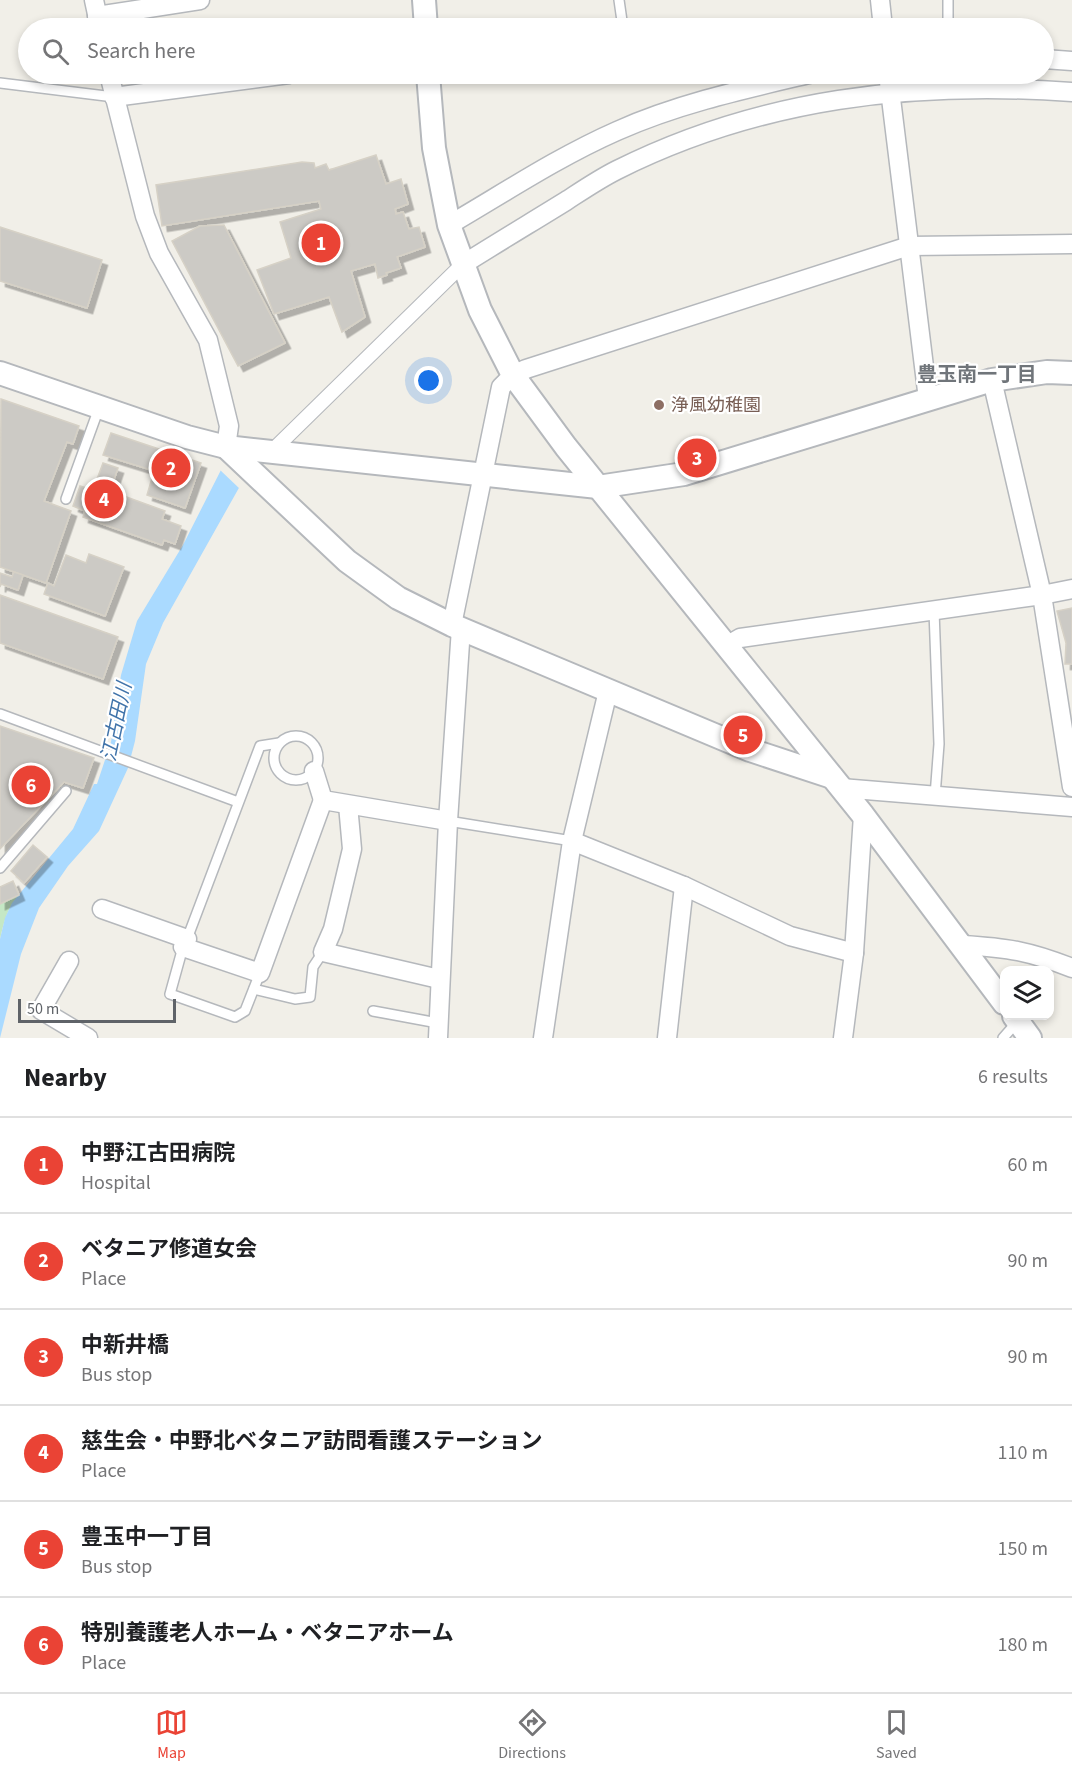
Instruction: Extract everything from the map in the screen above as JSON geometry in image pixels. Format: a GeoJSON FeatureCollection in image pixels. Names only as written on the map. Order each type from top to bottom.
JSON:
{"type":"FeatureCollection","features":[{"type":"Feature","properties":{"kind":"street"},"geometry":{"type":"LineString","coordinates":[[97,15],[200,0]]}},
{"type":"Feature","properties":{"kind":"street"},"geometry":{"type":"LineString","coordinates":[[424,0],[425,18]]}},
{"type":"Feature","properties":{"kind":"street"},"geometry":{"type":"LineString","coordinates":[[880,0],[882,18]]}},
{"type":"Feature","properties":{"kind":"street"},"geometry":{"type":"LineString","coordinates":[[1054,60],[1072,61]]}},
{"type":"Feature","properties":{"kind":"street"},"geometry":{"type":"LineString","coordinates":[[111,84],[148,225],[159,253],[208,340],[229,426],[229,450],[369,578],[398,598],[456,627],[750,750],[836,782],[935,796],[1072,807]]}},
{"type":"Feature","properties":{"kind":"street"},"geometry":{"type":"LineString","coordinates":[[114,97],[213,84]]}},
{"type":"Feature","properties":{"kind":"street"},"geometry":{"type":"LineString","coordinates":[[429,84],[434,148],[449,225],[480,310],[513,375],[598,487],[728,645],[863,815],[1000,996]]}},
{"type":"Feature","properties":{"kind":"street"},"geometry":{"type":"LineString","coordinates":[[449,225],[528,178],[617,131],[726,94],[768,84]]}},
{"type":"Feature","properties":{"kind":"street"},"geometry":{"type":"LineString","coordinates":[[269,454],[462,265],[616,170],[696,137],[882,84]]}},
{"type":"Feature","properties":{"kind":"street"},"geometry":{"type":"LineString","coordinates":[[889,84],[927,399]]}},
{"type":"Feature","properties":{"kind":"street"},"geometry":{"type":"LineString","coordinates":[[928,84],[1072,92]]}},
{"type":"Feature","properties":{"kind":"street"},"geometry":{"type":"LineString","coordinates":[[438,1030],[456,627],[482,476],[501,387],[513,375],[526,369],[909,246],[1072,244]]}},
{"type":"Feature","properties":{"kind":"street"},"geometry":{"type":"LineString","coordinates":[[0,373],[229,450],[598,487],[684,474],[992,380],[1047,372],[1072,373]]}},
{"type":"Feature","properties":{"kind":"street"},"geometry":{"type":"LineString","coordinates":[[992,380],[1042,595],[1072,787]]}},
{"type":"Feature","properties":{"kind":"street"},"geometry":{"type":"LineString","coordinates":[[728,645],[740,638],[1072,589]]}},
{"type":"Feature","properties":{"kind":"street"},"geometry":{"type":"LineString","coordinates":[[543,1038],[572,841],[608,691]]}},
{"type":"Feature","properties":{"kind":"street"},"geometry":{"type":"LineString","coordinates":[[102,909],[185,943],[257,981],[323,800],[314,771]]}},
{"type":"Feature","properties":{"kind":"street"},"geometry":{"type":"LineString","coordinates":[[323,800],[448,821]]}},
{"type":"Feature","properties":{"kind":"street"},"geometry":{"type":"LineString","coordinates":[[348,805],[352,849],[333,929],[323,952],[439,979]]}},
{"type":"Feature","properties":{"kind":"street"},"geometry":{"type":"LineString","coordinates":[[843,1038],[854,953],[863,815]]}},
{"type":"Feature","properties":{"kind":"street"},"geometry":{"type":"LineString","coordinates":[[572,841],[684,886],[790,936],[854,953]]}},
{"type":"Feature","properties":{"kind":"street"},"geometry":{"type":"LineString","coordinates":[[667,1038],[684,886]]}},
{"type":"Feature","properties":{"kind":"street"},"geometry":{"type":"LineString","coordinates":[[963,945],[1011,948],[1031,952],[1072,968]]}},
{"type":"Feature","properties":{"kind":"street"},"geometry":{"type":"LineString","coordinates":[[69,961],[41,1010],[78,1035]]}},
{"type":"Feature","properties":{"kind":"lane"},"geometry":{"type":"LineString","coordinates":[[619,0],[622,18]]}},
{"type":"Feature","properties":{"kind":"lane"},"geometry":{"type":"LineString","coordinates":[[948,0],[948,18]]}},
{"type":"Feature","properties":{"kind":"lane"},"geometry":{"type":"LineString","coordinates":[[0,83],[114,97]]}},
{"type":"Feature","properties":{"kind":"lane"},"geometry":{"type":"LineString","coordinates":[[66,499],[99,408]]}},
{"type":"Feature","properties":{"kind":"lane"},"geometry":{"type":"LineString","coordinates":[[934,611],[939,744],[935,796]]}},
{"type":"Feature","properties":{"kind":"lane"},"geometry":{"type":"LineString","coordinates":[[0,714],[238,802]]}},
{"type":"Feature","properties":{"kind":"lane"},"geometry":{"type":"LineString","coordinates":[[300,736],[313,743],[318,757],[314,771],[302,780],[282,776],[274,764],[275,749],[279,743],[285,738],[300,736]]}},
{"type":"Feature","properties":{"kind":"lane"},"geometry":{"type":"LineString","coordinates":[[279,743],[260,746],[185,943],[170,994],[235,1017],[245,1011],[257,981],[295,999],[310,997],[313,967],[323,952]]}},
{"type":"Feature","properties":{"kind":"lane"},"geometry":{"type":"LineString","coordinates":[[0,868],[66,792]]}},
{"type":"Feature","properties":{"kind":"lane"},"geometry":{"type":"LineString","coordinates":[[448,821],[572,841]]}},
{"type":"Feature","properties":{"kind":"lane"},"geometry":{"type":"LineString","coordinates":[[373,1011],[438,1030]]}},
{"type":"Feature","properties":{"kind":"green space"},"geometry":{"type":"Polygon","coordinates":[[[19,895],[9,910],[0,939],[0,904],[19,895]]]}},
{"type":"Feature","properties":{"kind":"water","name":"江古田川"},"geometry":{"type":"Polygon","coordinates":[[[222,468],[240,486],[163,623],[146,664],[135,741],[128,768],[99,831],[68,866],[39,908],[21,954],[0,1038],[0,939],[5,918],[12,903],[73,829],[94,784],[97,784],[111,742],[121,675],[137,621],[183,545],[222,468]]]}},
{"type":"Feature","properties":{"kind":"pier"},"geometry":{"type":"Polygon","coordinates":[[[221,466],[242,484],[240,489],[219,469],[221,466]]]}},
{"type":"Feature","properties":{"kind":"building"},"geometry":{"type":"Polygon","coordinates":[[[376,155],[386,184],[401,179],[408,204],[395,209],[396,214],[403,212],[409,229],[419,227],[425,247],[397,257],[401,268],[378,278],[375,264],[351,271],[365,317],[342,332],[329,297],[274,314],[257,270],[291,258],[280,222],[321,209],[319,201],[162,226],[156,185],[302,162],[314,163],[315,168],[326,164],[329,170],[376,155]]]}},
{"type":"Feature","properties":{"kind":"building"},"geometry":{"type":"Polygon","coordinates":[[[224,225],[285,343],[238,366],[172,241],[200,226],[224,225]]]}},
{"type":"Feature","properties":{"kind":"building"},"geometry":{"type":"Polygon","coordinates":[[[0,227],[102,260],[87,308],[0,281],[0,227]]]}},
{"type":"Feature","properties":{"kind":"building"},"geometry":{"type":"Polygon","coordinates":[[[1,399],[79,426],[73,444],[67,442],[44,501],[71,511],[46,583],[0,567],[1,399]]]}},
{"type":"Feature","properties":{"kind":"building"},"geometry":{"type":"Polygon","coordinates":[[[111,433],[201,463],[185,508],[147,495],[152,478],[159,480],[161,473],[103,455],[111,433]]]}},
{"type":"Feature","properties":{"kind":"building"},"geometry":{"type":"Polygon","coordinates":[[[103,463],[118,468],[110,491],[165,511],[162,519],[181,526],[175,544],[164,540],[162,545],[83,517],[85,511],[73,506],[80,486],[93,490],[103,463]]]}},
{"type":"Feature","properties":{"kind":"building"},"geometry":{"type":"Polygon","coordinates":[[[89,554],[124,567],[105,616],[44,594],[48,583],[54,586],[66,555],[86,563],[89,554]]]}},
{"type":"Feature","properties":{"kind":"building"},"geometry":{"type":"Polygon","coordinates":[[[14,572],[23,575],[18,590],[1,584],[0,587],[0,573],[12,577],[14,572]]]}},
{"type":"Feature","properties":{"kind":"building"},"geometry":{"type":"Polygon","coordinates":[[[0,595],[118,637],[103,679],[0,643],[0,595]]]}},
{"type":"Feature","properties":{"kind":"building"},"geometry":{"type":"Polygon","coordinates":[[[1072,608],[1072,664],[1065,664],[1066,643],[1057,611],[1072,608]]]}},
{"type":"Feature","properties":{"kind":"building"},"geometry":{"type":"Polygon","coordinates":[[[0,726],[94,758],[83,788],[64,782],[0,849],[0,726]]]}},
{"type":"Feature","properties":{"kind":"building"},"geometry":{"type":"Polygon","coordinates":[[[33,845],[47,857],[24,883],[11,871],[33,845]]]}},
{"type":"Feature","properties":{"kind":"building"},"geometry":{"type":"Polygon","coordinates":[[[13,881],[19,895],[0,904],[0,887],[13,881]]]}},
{"type":"Feature","properties":{"kind":"place","name":"中野江古田病院"},"geometry":{"type":"Point","coordinates":[321,243]}},
{"type":"Feature","properties":{"kind":"place","name":"浄風幼稚園"},"geometry":{"type":"Point","coordinates":[659,405]}},
{"type":"Feature","properties":{"kind":"place","name":"中新井橋"},"geometry":{"type":"Point","coordinates":[697,458]}},
{"type":"Feature","properties":{"kind":"place","name":"ベタニア修道女会"},"geometry":{"type":"Point","coordinates":[171,468]}},
{"type":"Feature","properties":{"kind":"place","name":"慈生会・中野北ベタニア訪問看護ステーション"},"geometry":{"type":"Point","coordinates":[104,499]}},
{"type":"Feature","properties":{"kind":"place","name":"豊玉中一丁目"},"geometry":{"type":"Point","coordinates":[743,735]}},
{"type":"Feature","properties":{"kind":"place","name":"特別養護老人ホーム・ベタニアホーム"},"geometry":{"type":"Point","coordinates":[31,785]}},
{"type":"Feature","properties":{"kind":"district","name":"豊玉南一丁目"},"geometry":{"type":"Point","coordinates":[977,375]}}]}
